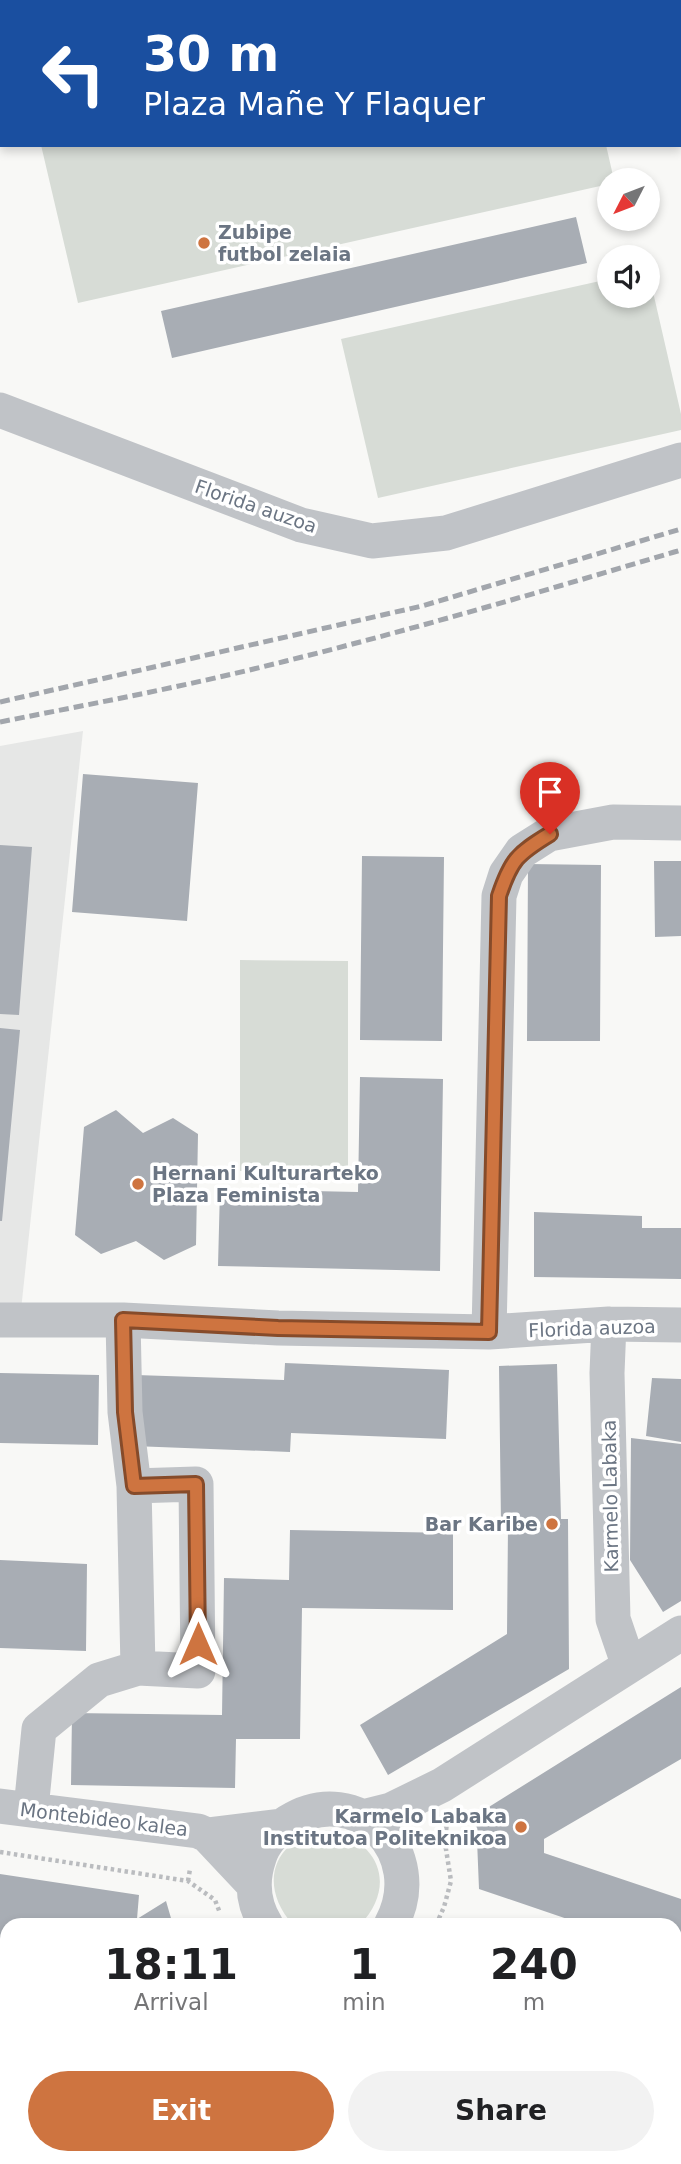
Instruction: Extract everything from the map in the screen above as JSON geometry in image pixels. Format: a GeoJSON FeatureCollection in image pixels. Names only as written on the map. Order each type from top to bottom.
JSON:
{"type":"FeatureCollection","features":[{"type":"Feature","properties":{"kind":"street","name":"Florida auzoa"},"geometry":{"type":"LineString","coordinates":[[0,410],[301,525],[372,541],[446,533],[681,460]]}},
{"type":"Feature","properties":{"kind":"street"},"geometry":{"type":"LineString","coordinates":[[489,1332],[499,896],[506,874],[522,851],[550,834],[613,822],[681,823]]}},
{"type":"Feature","properties":{"kind":"street","name":"Florida auzoa"},"geometry":{"type":"LineString","coordinates":[[0,1320],[123,1320],[278,1328],[489,1332],[608,1324],[681,1325]]}},
{"type":"Feature","properties":{"kind":"street"},"geometry":{"type":"LineString","coordinates":[[123,1320],[125,1412],[134,1486],[138,1668]]}},
{"type":"Feature","properties":{"kind":"street","name":"Karmelo Labaka"},"geometry":{"type":"LineString","coordinates":[[608,1324],[612,1619],[629,1666]]}},
{"type":"Feature","properties":{"kind":"street"},"geometry":{"type":"LineString","coordinates":[[15,1807],[39,1729],[99,1680],[138,1668],[198,1671],[196,1484],[134,1486]]}},
{"type":"Feature","properties":{"kind":"street"},"geometry":{"type":"LineString","coordinates":[[363,1817],[391,1810],[442,1785],[681,1633]]}},
{"type":"Feature","properties":{"kind":"street","name":"Montebideo kalea"},"geometry":{"type":"LineString","coordinates":[[15,1807],[198,1831],[207,1835],[254,1885]]}},
{"type":"Feature","properties":{"kind":"street"},"geometry":{"type":"LineString","coordinates":[[263,1918],[256,1901],[254,1885],[255,1868],[260,1853],[281,1826],[296,1816],[330,1809],[363,1817],[387,1838],[395,1851],[403,1881],[402,1897],[395,1918]]}},
{"type":"Feature","properties":{"kind":"street","name":"Montebideo kalea"},"geometry":{"type":"LineString","coordinates":[[207,1835],[281,1826]]}},
{"type":"Feature","properties":{"kind":"path"},"geometry":{"type":"LineString","coordinates":[[0,1852],[188,1881],[215,1900],[221,1918]]}},
{"type":"Feature","properties":{"kind":"shaded area","name":"Zubipe futbol zelaia"},"geometry":{"type":"Polygon","coordinates":[[[41,147],[606,147],[611,168],[597,168],[597,187],[78,303],[41,147]]]}},
{"type":"Feature","properties":{"kind":"shaded area"},"geometry":{"type":"Polygon","coordinates":[[[597,282],[597,308],[657,308],[681,414],[681,430],[378,498],[341,339],[597,282]]]}},
{"type":"Feature","properties":{"kind":"shaded area"},"geometry":{"type":"Polygon","coordinates":[[[83,731],[21,1310],[0,1309],[0,746],[83,731]]]}},
{"type":"Feature","properties":{"kind":"shaded area"},"geometry":{"type":"Polygon","coordinates":[[[240,960],[348,961],[348,1171],[240,1171],[240,960]]]}},
{"type":"Feature","properties":{"kind":"shaded area"},"geometry":{"type":"Polygon","coordinates":[[[332,1830],[362,1845],[372,1856],[378,1868],[380,1882],[378,1896],[366,1918],[288,1918],[281,1909],[275,1893],[277,1863],[285,1850],[297,1840],[313,1833],[332,1830]]]}},
{"type":"Feature","properties":{"kind":"building"},"geometry":{"type":"Polygon","coordinates":[[[576,217],[587,263],[172,358],[161,311],[576,217]]]}},
{"type":"Feature","properties":{"kind":"building"},"geometry":{"type":"Polygon","coordinates":[[[83,774],[198,783],[187,921],[72,912],[83,774]]]}},
{"type":"Feature","properties":{"kind":"building"},"geometry":{"type":"Polygon","coordinates":[[[0,845],[32,847],[19,1015],[0,1014],[0,845]]]}},
{"type":"Feature","properties":{"kind":"building"},"geometry":{"type":"Polygon","coordinates":[[[362,856],[444,857],[442,1041],[360,1040],[362,856]]]}},
{"type":"Feature","properties":{"kind":"building"},"geometry":{"type":"Polygon","coordinates":[[[654,861],[681,861],[681,936],[655,937],[654,861]]]}},
{"type":"Feature","properties":{"kind":"building"},"geometry":{"type":"Polygon","coordinates":[[[528,864],[601,865],[600,1041],[527,1041],[528,864]]]}},
{"type":"Feature","properties":{"kind":"building"},"geometry":{"type":"Polygon","coordinates":[[[0,1028],[20,1030],[2,1221],[0,1221],[0,1028]]]}},
{"type":"Feature","properties":{"kind":"building"},"geometry":{"type":"Polygon","coordinates":[[[360,1077],[443,1079],[440,1271],[218,1266],[220,1189],[358,1192],[360,1077]]]}},
{"type":"Feature","properties":{"kind":"building","name":"Hernani Kulturarteko Plaza Feminista"},"geometry":{"type":"Polygon","coordinates":[[[116,1110],[143,1133],[173,1118],[198,1134],[196,1245],[164,1260],[136,1241],[101,1254],[75,1235],[84,1127],[116,1110]]]}},
{"type":"Feature","properties":{"kind":"building"},"geometry":{"type":"Polygon","coordinates":[[[534,1212],[642,1216],[642,1228],[681,1228],[681,1279],[534,1277],[534,1212]]]}},
{"type":"Feature","properties":{"kind":"building"},"geometry":{"type":"Polygon","coordinates":[[[285,1363],[449,1370],[446,1439],[291,1433],[290,1452],[133,1446],[136,1375],[284,1380],[285,1363]]]}},
{"type":"Feature","properties":{"kind":"building"},"geometry":{"type":"Polygon","coordinates":[[[557,1364],[561,1519],[568,1519],[569,1669],[388,1775],[360,1725],[507,1634],[508,1525],[501,1524],[499,1366],[557,1364]]]}},
{"type":"Feature","properties":{"kind":"building"},"geometry":{"type":"Polygon","coordinates":[[[0,1373],[99,1375],[98,1445],[0,1443],[0,1373]]]}},
{"type":"Feature","properties":{"kind":"building"},"geometry":{"type":"Polygon","coordinates":[[[652,1378],[681,1379],[681,1442],[646,1436],[652,1378]]]}},
{"type":"Feature","properties":{"kind":"building"},"geometry":{"type":"Polygon","coordinates":[[[631,1438],[681,1444],[681,1601],[663,1612],[630,1560],[631,1438]]]}},
{"type":"Feature","properties":{"kind":"building"},"geometry":{"type":"Polygon","coordinates":[[[290,1530],[453,1533],[453,1610],[302,1608],[300,1739],[236,1739],[235,1788],[71,1785],[72,1713],[222,1715],[224,1578],[289,1580],[290,1530]]]}},
{"type":"Feature","properties":{"kind":"building"},"geometry":{"type":"Polygon","coordinates":[[[0,1560],[87,1564],[86,1651],[0,1648],[0,1560]]]}},
{"type":"Feature","properties":{"kind":"building","name":"Karmelo Labaka Institutoa Politeknikoa"},"geometry":{"type":"Polygon","coordinates":[[[681,1687],[681,1759],[544,1839],[544,1853],[681,1899],[681,1918],[564,1918],[479,1889],[476,1815],[681,1687]]]}},
{"type":"Feature","properties":{"kind":"building"},"geometry":{"type":"Polygon","coordinates":[[[0,1874],[139,1895],[137,1918],[0,1918],[0,1874]]]}},
{"type":"Feature","properties":{"kind":"building"},"geometry":{"type":"Polygon","coordinates":[[[166,1901],[171,1918],[139,1918],[166,1901]]]}},
{"type":"Feature","properties":{"kind":"railway"},"geometry":{"type":"LineString","coordinates":[[0,702],[422,606],[681,529]]}},
{"type":"Feature","properties":{"kind":"railway"},"geometry":{"type":"LineString","coordinates":[[0,722],[180,686],[286,661],[435,622],[681,550]]}},
{"type":"Feature","properties":{"kind":"place","name":"Zubipe futbol zelaia"},"geometry":{"type":"Point","coordinates":[204,243]}},
{"type":"Feature","properties":{"kind":"place","name":"Hernani Kulturarteko Plaza Feminista"},"geometry":{"type":"Point","coordinates":[138,1184]}},
{"type":"Feature","properties":{"kind":"place","name":"Bar Karibe"},"geometry":{"type":"Point","coordinates":[552,1524]}},
{"type":"Feature","properties":{"kind":"place","name":"Karmelo Labaka Institutoa Politeknikoa"},"geometry":{"type":"Point","coordinates":[521,1827]}},
{"type":"Feature","properties":{"kind":"route"},"geometry":{"type":"LineString","coordinates":[[198,1644],[196,1484],[134,1486],[125,1412],[123,1320],[278,1328],[489,1332],[499,896],[506,874],[522,851],[550,834]]}}]}
